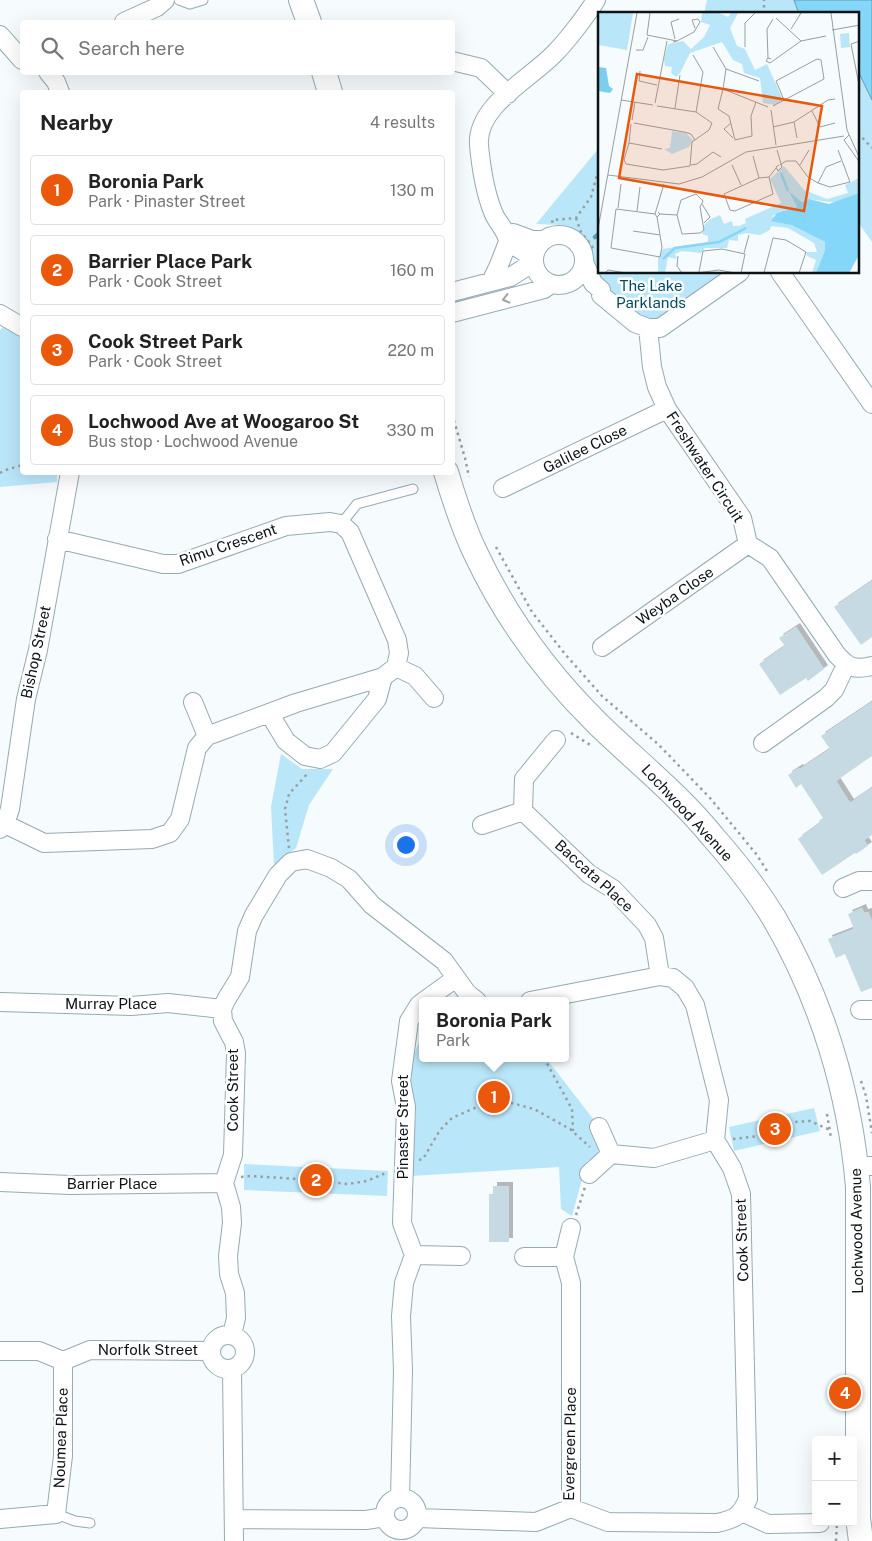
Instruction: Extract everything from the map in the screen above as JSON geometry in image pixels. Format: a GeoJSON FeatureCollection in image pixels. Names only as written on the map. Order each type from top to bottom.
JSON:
{"type":"FeatureCollection","features":[{"type":"Feature","properties":{"kind":"street"},"geometry":{"type":"LineString","coordinates":[[129,20],[158,7],[166,0]]}},
{"type":"Feature","properties":{"kind":"street"},"geometry":{"type":"LineString","coordinates":[[301,0],[308,20]]}},
{"type":"Feature","properties":{"kind":"street"},"geometry":{"type":"LineString","coordinates":[[305,0],[309,20]]}},
{"type":"Feature","properties":{"kind":"street"},"geometry":{"type":"LineString","coordinates":[[534,260],[508,238],[494,215],[489,202],[480,158],[478,142],[480,130],[489,112],[554,54],[596,0]]}},
{"type":"Feature","properties":{"kind":"street"},"geometry":{"type":"LineString","coordinates":[[0,35],[20,58]]}},
{"type":"Feature","properties":{"kind":"street"},"geometry":{"type":"LineString","coordinates":[[455,62],[481,68],[508,94]]}},
{"type":"Feature","properties":{"kind":"street"},"geometry":{"type":"LineString","coordinates":[[52,75],[59,90]]}},
{"type":"Feature","properties":{"kind":"street"},"geometry":{"type":"LineString","coordinates":[[325,75],[329,90]]}},
{"type":"Feature","properties":{"kind":"street"},"geometry":{"type":"LineString","coordinates":[[491,282],[508,238],[513,233],[532,240],[558,235],[571,238],[589,256],[594,283],[601,290],[601,295],[636,323],[648,328],[660,328],[737,274]]}},
{"type":"Feature","properties":{"kind":"street"},"geometry":{"type":"LineString","coordinates":[[546,236],[537,248],[534,260],[540,276],[545,281],[595,296],[601,295]]}},
{"type":"Feature","properties":{"kind":"street"},"geometry":{"type":"LineString","coordinates":[[455,311],[544,290],[573,281],[579,276],[589,256]]}},
{"type":"Feature","properties":{"kind":"street"},"geometry":{"type":"LineString","coordinates":[[455,291],[510,277],[534,260]]}},
{"type":"Feature","properties":{"kind":"street"},"geometry":{"type":"LineString","coordinates":[[781,274],[872,404]]}},
{"type":"Feature","properties":{"kind":"street"},"geometry":{"type":"LineString","coordinates":[[0,314],[20,326]]}},
{"type":"Feature","properties":{"kind":"street","name":"Freshwater Circuit"},"geometry":{"type":"LineString","coordinates":[[648,328],[652,367],[657,387],[667,408],[742,518],[748,544]]}},
{"type":"Feature","properties":{"kind":"street","name":"Galilee Close"},"geometry":{"type":"LineString","coordinates":[[503,488],[667,408]]}},
{"type":"Feature","properties":{"kind":"street","name":"Bishop Street"},"geometry":{"type":"LineString","coordinates":[[2,827],[10,809],[26,698],[38,650],[69,475]]}},
{"type":"Feature","properties":{"kind":"street","name":"Lochwood Avenue"},"geometry":{"type":"LineString","coordinates":[[447,475],[474,551],[499,599],[531,647],[562,686],[673,794],[712,835],[742,872],[774,918],[807,982],[830,1042],[865,1177],[847,1481]]}},
{"type":"Feature","properties":{"kind":"street","name":"Rimu Crescent"},"geometry":{"type":"LineString","coordinates":[[58,539],[163,564],[178,564],[286,526],[330,522],[342,524]]}},
{"type":"Feature","properties":{"kind":"street"},"geometry":{"type":"LineString","coordinates":[[269,713],[286,741],[305,756],[320,759],[333,753],[377,699],[400,653],[397,640],[350,532],[342,524]]}},
{"type":"Feature","properties":{"kind":"street"},"geometry":{"type":"LineString","coordinates":[[748,544],[770,558],[837,655],[846,665],[861,668],[872,666]]}},
{"type":"Feature","properties":{"kind":"street","name":"Weyba Close"},"geometry":{"type":"LineString","coordinates":[[602,647],[748,544]]}},
{"type":"Feature","properties":{"kind":"street"},"geometry":{"type":"LineString","coordinates":[[763,743],[826,698],[834,690],[846,665]]}},
{"type":"Feature","properties":{"kind":"street"},"geometry":{"type":"LineString","coordinates":[[2,827],[44,843],[152,839],[170,833],[180,819],[196,748],[207,736],[296,703],[390,672],[415,676],[434,698]]}},
{"type":"Feature","properties":{"kind":"street"},"geometry":{"type":"LineString","coordinates":[[193,702],[207,736]]}},
{"type":"Feature","properties":{"kind":"street"},"geometry":{"type":"LineString","coordinates":[[482,824],[523,811],[524,779],[556,740]]}},
{"type":"Feature","properties":{"kind":"street","name":"Baccata Place"},"geometry":{"type":"LineString","coordinates":[[523,811],[589,874],[613,889],[647,925],[654,938],[660,976]]}},
{"type":"Feature","properties":{"kind":"street"},"geometry":{"type":"LineString","coordinates":[[222,1009],[240,977],[247,932],[254,915],[278,874],[291,862],[307,859],[331,868],[349,879],[372,904],[444,961],[472,997]]}},
{"type":"Feature","properties":{"kind":"street"},"geometry":{"type":"LineString","coordinates":[[843,888],[859,881],[872,881]]}},
{"type":"Feature","properties":{"kind":"street"},"geometry":{"type":"LineString","coordinates":[[551,997],[660,976],[673,978],[685,988],[695,1005],[719,1100],[715,1140],[654,1158],[611,1154],[588,1174]]}},
{"type":"Feature","properties":{"kind":"street","name":"Pinaster Street"},"geometry":{"type":"LineString","coordinates":[[429,997],[456,978]]}},
{"type":"Feature","properties":{"kind":"street","name":"Murray Place"},"geometry":{"type":"LineString","coordinates":[[0,1002],[131,1006],[168,1003],[222,1009]]}},
{"type":"Feature","properties":{"kind":"street","name":"Pinaster Street"},"geometry":{"type":"LineString","coordinates":[[414,1255],[402,1223],[406,1107],[401,1081],[409,1021],[419,1004]]}},
{"type":"Feature","properties":{"kind":"street","name":"Cook Street"},"geometry":{"type":"LineString","coordinates":[[222,1009],[223,1021],[234,1042],[236,1053],[233,1155],[225,1182]]}},
{"type":"Feature","properties":{"kind":"street"},"geometry":{"type":"LineString","coordinates":[[598,1127],[611,1154]]}},
{"type":"Feature","properties":{"kind":"street","name":"Cook Street"},"geometry":{"type":"LineString","coordinates":[[715,1140],[732,1168],[741,1194],[748,1500],[742,1512]]}},
{"type":"Feature","properties":{"kind":"street","name":"Barrier Place"},"geometry":{"type":"LineString","coordinates":[[0,1182],[70,1185],[225,1182]]}},
{"type":"Feature","properties":{"kind":"street"},"geometry":{"type":"LineString","coordinates":[[225,1182],[231,1207],[232,1223],[228,1256],[235,1293],[236,1318],[232,1335]]}},
{"type":"Feature","properties":{"kind":"street","name":"Evergreen Place"},"geometry":{"type":"LineString","coordinates":[[417,1518],[536,1522],[571,1508],[571,1283],[564,1257],[571,1228]]}},
{"type":"Feature","properties":{"kind":"street"},"geometry":{"type":"LineString","coordinates":[[400,1498],[403,1371],[401,1316],[404,1283],[414,1255],[461,1256]]}},
{"type":"Feature","properties":{"kind":"street"},"geometry":{"type":"LineString","coordinates":[[524,1257],[564,1257]]}},
{"type":"Feature","properties":{"kind":"street"},"geometry":{"type":"LineString","coordinates":[[232,1335],[238,1338],[245,1347],[242,1363],[232,1369],[217,1365],[211,1351],[212,1345],[220,1336],[232,1335]]}},
{"type":"Feature","properties":{"kind":"street","name":"Norfolk Street"},"geometry":{"type":"LineString","coordinates":[[63,1361],[90,1350],[211,1351]]}},
{"type":"Feature","properties":{"kind":"street"},"geometry":{"type":"LineString","coordinates":[[0,1351],[39,1351],[63,1361]]}},
{"type":"Feature","properties":{"kind":"street","name":"Noumea Place"},"geometry":{"type":"LineString","coordinates":[[56,1514],[63,1456],[63,1361]]}},
{"type":"Feature","properties":{"kind":"street"},"geometry":{"type":"LineString","coordinates":[[232,1369],[234,1541]]}},
{"type":"Feature","properties":{"kind":"street"},"geometry":{"type":"LineString","coordinates":[[400,1498],[412,1502],[417,1512],[417,1518],[412,1527],[401,1531],[390,1527],[385,1517],[384,1512],[389,1503],[400,1498]]}},
{"type":"Feature","properties":{"kind":"street"},"geometry":{"type":"LineString","coordinates":[[571,1508],[608,1522],[717,1523],[733,1519],[742,1512],[768,1524],[812,1525]]}},
{"type":"Feature","properties":{"kind":"street"},"geometry":{"type":"LineString","coordinates":[[0,1520],[56,1514]]}},
{"type":"Feature","properties":{"kind":"street"},"geometry":{"type":"LineString","coordinates":[[234,1519],[366,1520],[385,1517]]}},
{"type":"Feature","properties":{"kind":"street","name":"Lochwood Avenue"},"geometry":{"type":"LineString","coordinates":[[844,1526],[852,1541]]}},
{"type":"Feature","properties":{"kind":"lane"},"geometry":{"type":"LineString","coordinates":[[179,0],[190,4],[203,0]]}},
{"type":"Feature","properties":{"kind":"lane"},"geometry":{"type":"LineString","coordinates":[[342,524],[357,504],[413,489]]}},
{"type":"Feature","properties":{"kind":"lane"},"geometry":{"type":"LineString","coordinates":[[56,1514],[75,1521],[90,1523]]}},
{"type":"Feature","properties":{"kind":"path"},"geometry":{"type":"LineString","coordinates":[[860,135],[872,148]]}},
{"type":"Feature","properties":{"kind":"path"},"geometry":{"type":"LineString","coordinates":[[546,236],[554,230],[552,220],[576,218],[591,197],[598,171]]}},
{"type":"Feature","properties":{"kind":"path"},"geometry":{"type":"LineString","coordinates":[[576,218],[589,256]]}},
{"type":"Feature","properties":{"kind":"path"},"geometry":{"type":"LineString","coordinates":[[455,424],[470,482]]}},
{"type":"Feature","properties":{"kind":"path"},"geometry":{"type":"LineString","coordinates":[[0,473],[20,466]]}},
{"type":"Feature","properties":{"kind":"path"},"geometry":{"type":"LineString","coordinates":[[492,540],[532,612],[565,654],[602,696],[658,744],[710,798],[757,855],[771,878]]}},
{"type":"Feature","properties":{"kind":"path"},"geometry":{"type":"LineString","coordinates":[[291,862],[285,809],[289,794],[320,759]]}},
{"type":"Feature","properties":{"kind":"path"},"geometry":{"type":"LineString","coordinates":[[546,1062],[572,1109],[573,1132]]}},
{"type":"Feature","properties":{"kind":"path"},"geometry":{"type":"LineString","coordinates":[[225,1182],[250,1176],[348,1184],[367,1181],[422,1158],[440,1130],[452,1118],[486,1103],[504,1101],[534,1109],[570,1128],[591,1148],[611,1154]]}},
{"type":"Feature","properties":{"kind":"path"},"geometry":{"type":"LineString","coordinates":[[827,1113],[832,1145]]}},
{"type":"Feature","properties":{"kind":"path"},"geometry":{"type":"LineString","coordinates":[[715,1140],[759,1136],[795,1122],[810,1121],[830,1130]]}},
{"type":"Feature","properties":{"kind":"path"},"geometry":{"type":"LineString","coordinates":[[571,1228],[588,1174]]}},
{"type":"Feature","properties":{"kind":"path"},"geometry":{"type":"LineString","coordinates":[[836,1541],[844,1526]]}},
{"type":"Feature","properties":{"kind":"green space"},"geometry":{"type":"Polygon","coordinates":[[[707,0],[794,0],[798,12],[704,12],[707,0]]]}},
{"type":"Feature","properties":{"kind":"green space"},"geometry":{"type":"Polygon","coordinates":[[[860,75],[872,100],[872,242],[860,225],[860,75]]]}},
{"type":"Feature","properties":{"kind":"green space","name":"The Lake Parklands"},"geometry":{"type":"Polygon","coordinates":[[[598,149],[598,274],[723,274],[661,318],[645,318],[634,313],[599,282],[590,266],[586,247],[573,230],[560,225],[536,224],[598,149]]]}},
{"type":"Feature","properties":{"kind":"green space"},"geometry":{"type":"Polygon","coordinates":[[[3,327],[20,334],[20,475],[57,475],[57,482],[0,487],[0,330],[3,327]]]}},
{"type":"Feature","properties":{"kind":"green space"},"geometry":{"type":"Polygon","coordinates":[[[281,754],[302,769],[333,769],[309,805],[296,848],[274,865],[271,807],[281,754]]]}},
{"type":"Feature","properties":{"kind":"green space"},"geometry":{"type":"Polygon","coordinates":[[[419,1042],[419,1062],[549,1062],[594,1120],[600,1142],[598,1156],[587,1161],[572,1216],[561,1209],[559,1167],[411,1176],[416,1111],[409,1083],[412,1060],[419,1042]]]}},
{"type":"Feature","properties":{"kind":"green space"},"geometry":{"type":"Polygon","coordinates":[[[814,1108],[820,1131],[734,1151],[729,1127],[814,1108]]]}},
{"type":"Feature","properties":{"kind":"green space"},"geometry":{"type":"Polygon","coordinates":[[[244,1164],[388,1171],[387,1196],[244,1190],[244,1164]]]}},
{"type":"Feature","properties":{"kind":"water"},"geometry":{"type":"Polygon","coordinates":[[[794,0],[872,0],[872,100],[860,75],[860,12],[798,12],[794,0]]]}},
{"type":"Feature","properties":{"kind":"building"},"geometry":{"type":"Polygon","coordinates":[[[872,581],[872,637],[861,645],[834,607],[872,581]]]}},
{"type":"Feature","properties":{"kind":"building"},"geometry":{"type":"Polygon","coordinates":[[[796,627],[824,669],[808,681],[806,678],[780,695],[759,664],[785,646],[779,638],[796,627]]]}},
{"type":"Feature","properties":{"kind":"building"},"geometry":{"type":"Polygon","coordinates":[[[872,702],[872,756],[836,781],[850,803],[872,788],[872,835],[864,840],[868,846],[822,875],[798,839],[820,823],[819,821],[823,818],[801,784],[796,788],[788,775],[830,749],[821,736],[872,702]]]}},
{"type":"Feature","properties":{"kind":"building"},"geometry":{"type":"Polygon","coordinates":[[[862,908],[864,913],[868,912],[872,921],[872,988],[861,992],[845,954],[836,958],[828,939],[854,929],[848,914],[862,908]]]}},
{"type":"Feature","properties":{"kind":"building"},"geometry":{"type":"Polygon","coordinates":[[[493,1186],[509,1186],[509,1242],[489,1242],[489,1194],[493,1194],[493,1186]]]}},
{"type":"Feature","properties":{"kind":"place","name":"Boronia Park"},"geometry":{"type":"Point","coordinates":[494,1097]}},
{"type":"Feature","properties":{"kind":"place","name":"Cook Street Park"},"geometry":{"type":"Point","coordinates":[775,1129]}},
{"type":"Feature","properties":{"kind":"place","name":"Barrier Place Park"},"geometry":{"type":"Point","coordinates":[316,1180]}},
{"type":"Feature","properties":{"kind":"place","name":"Lochwood Ave at Woogaroo St"},"geometry":{"type":"Point","coordinates":[845,1393]}}]}
